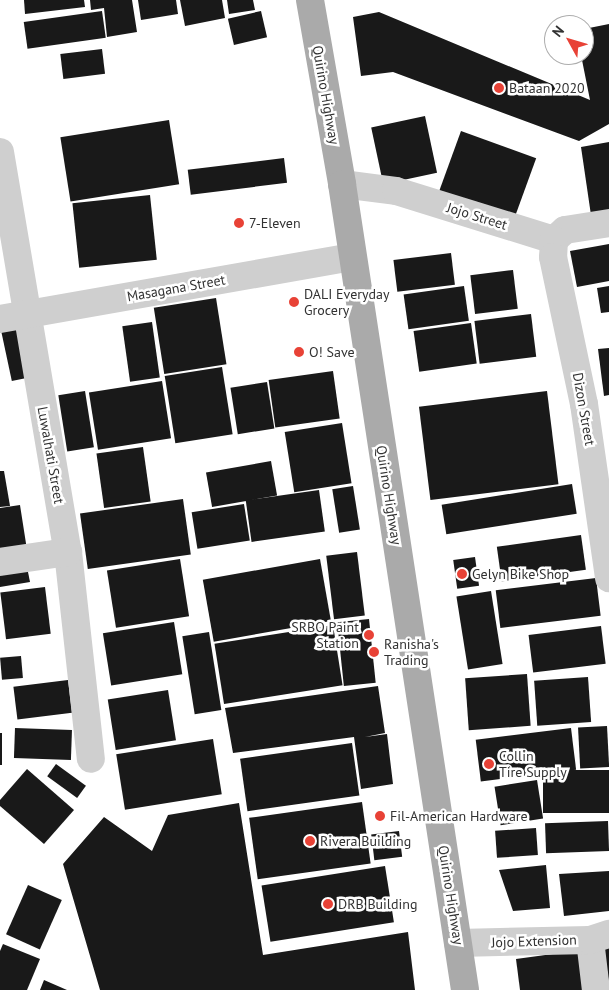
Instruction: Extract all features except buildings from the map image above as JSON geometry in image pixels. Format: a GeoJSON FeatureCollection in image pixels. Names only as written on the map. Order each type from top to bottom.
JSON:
{"type":"FeatureCollection","features":[{"type":"Feature","properties":{"kind":"main road","name":"Quirino Highway"},"geometry":{"type":"LineString","coordinates":[[310,0],[342,184],[351,257],[466,990]]}},
{"type":"Feature","properties":{"kind":"street","name":"Luwalhati Street"},"geometry":{"type":"LineString","coordinates":[[0,152],[13,317],[68,552],[91,759]]}},
{"type":"Feature","properties":{"kind":"street","name":"Jojo Street"},"geometry":{"type":"LineString","coordinates":[[342,184],[396,191],[554,240]]}},
{"type":"Feature","properties":{"kind":"street"},"geometry":{"type":"LineString","coordinates":[[554,240],[565,230],[609,224]]}},
{"type":"Feature","properties":{"kind":"street","name":"Dizon Street"},"geometry":{"type":"LineString","coordinates":[[554,240],[553,257],[584,404],[609,578]]}},
{"type":"Feature","properties":{"kind":"street","name":"Masagana Street"},"geometry":{"type":"LineString","coordinates":[[13,317],[351,257]]}},
{"type":"Feature","properties":{"kind":"street"},"geometry":{"type":"LineString","coordinates":[[0,562],[68,552]]}},
{"type":"Feature","properties":{"kind":"street"},"geometry":{"type":"LineString","coordinates":[[596,990],[600,937]]}},
{"type":"Feature","properties":{"kind":"street","name":"Jojo Extension"},"geometry":{"type":"LineString","coordinates":[[458,943],[600,937]]}},
{"type":"Feature","properties":{"kind":"place","name":"Bataan 2020"},"geometry":{"type":"Point","coordinates":[499,88]}},
{"type":"Feature","properties":{"kind":"place","name":"7-Eleven"},"geometry":{"type":"Point","coordinates":[239,223]}},
{"type":"Feature","properties":{"kind":"place","name":"DALI Everyday Grocery"},"geometry":{"type":"Point","coordinates":[294,302]}},
{"type":"Feature","properties":{"kind":"place","name":"O! Save"},"geometry":{"type":"Point","coordinates":[299,352]}},
{"type":"Feature","properties":{"kind":"place","name":"Gelyn Bike Shop"},"geometry":{"type":"Point","coordinates":[462,574]}},
{"type":"Feature","properties":{"kind":"place","name":"SRBO Paint Station"},"geometry":{"type":"Point","coordinates":[369,635]}},
{"type":"Feature","properties":{"kind":"place","name":"Ranisha's Trading"},"geometry":{"type":"Point","coordinates":[374,652]}},
{"type":"Feature","properties":{"kind":"place","name":"Collin Tire Supply"},"geometry":{"type":"Point","coordinates":[489,764]}},
{"type":"Feature","properties":{"kind":"place","name":"Fil-American Hardware"},"geometry":{"type":"Point","coordinates":[380,816]}},
{"type":"Feature","properties":{"kind":"place","name":"Rivera Building"},"geometry":{"type":"Point","coordinates":[310,841]}},
{"type":"Feature","properties":{"kind":"place","name":"DRB Building"},"geometry":{"type":"Point","coordinates":[328,904]}}]}
